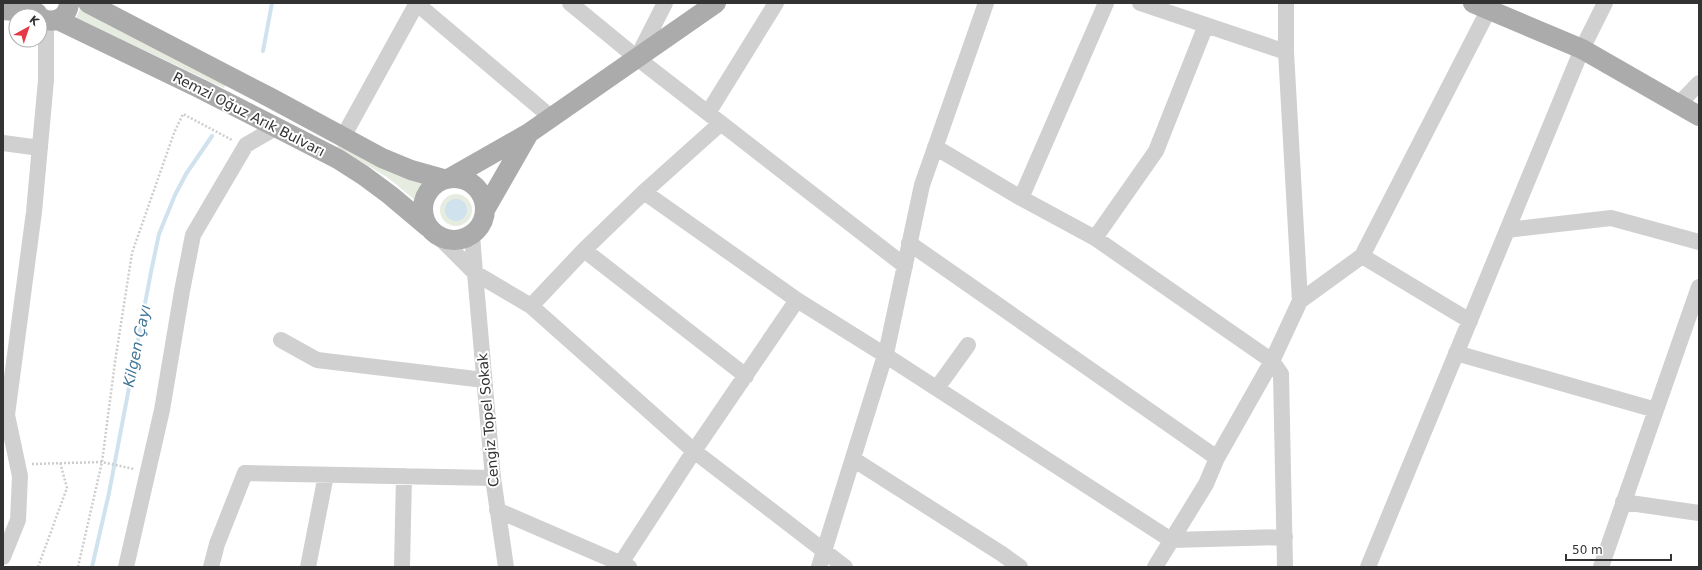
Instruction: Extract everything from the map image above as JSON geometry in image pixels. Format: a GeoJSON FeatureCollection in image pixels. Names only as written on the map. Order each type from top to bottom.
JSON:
{"type":"FeatureCollection","features":[{"type":"Feature","properties":{"kind":"main road"},"geometry":{"type":"LineString","coordinates":[[48,15],[67,13],[69,3]]}},
{"type":"Feature","properties":{"kind":"main road","name":"Remzi Oğuz Arık Bulvarı"},"geometry":{"type":"LineString","coordinates":[[88,3],[396,164],[447,178],[461,178],[470,182],[478,189],[484,198],[486,208]]}},
{"type":"Feature","properties":{"kind":"main road"},"geometry":{"type":"LineString","coordinates":[[432,230],[424,218],[422,209],[424,199],[428,191],[435,184],[529,133],[716,3]]}},
{"type":"Feature","properties":{"kind":"main road"},"geometry":{"type":"LineString","coordinates":[[1481,6],[1582,49],[1699,116]]}},
{"type":"Feature","properties":{"kind":"main road","name":"Remzi Oğuz Arık Bulvarı"},"geometry":{"type":"LineString","coordinates":[[48,18],[111,45],[277,127],[338,159],[390,195],[445,239],[454,241],[463,240],[472,235]]}},
{"type":"Feature","properties":{"kind":"main road"},"geometry":{"type":"LineString","coordinates":[[472,235],[480,228],[484,219],[486,208],[529,133]]}},
{"type":"Feature","properties":{"kind":"street"},"geometry":{"type":"LineString","coordinates":[[343,137],[417,3],[552,118]]}},
{"type":"Feature","properties":{"kind":"street"},"geometry":{"type":"LineString","coordinates":[[570,3],[637,58],[905,266]]}},
{"type":"Feature","properties":{"kind":"street"},"geometry":{"type":"LineString","coordinates":[[637,58],[665,3]]}},
{"type":"Feature","properties":{"kind":"street"},"geometry":{"type":"LineString","coordinates":[[708,113],[776,3]]}},
{"type":"Feature","properties":{"kind":"street"},"geometry":{"type":"LineString","coordinates":[[818,567],[885,354],[922,185],[986,3]]}},
{"type":"Feature","properties":{"kind":"street"},"geometry":{"type":"LineString","coordinates":[[1021,198],[1106,3]]}},
{"type":"Feature","properties":{"kind":"street"},"geometry":{"type":"LineString","coordinates":[[1140,3],[1286,52]]}},
{"type":"Feature","properties":{"kind":"street"},"geometry":{"type":"LineString","coordinates":[[1155,567],[1206,484],[1217,458],[1272,362],[1300,301],[1286,52],[1286,3]]}},
{"type":"Feature","properties":{"kind":"street"},"geometry":{"type":"LineString","coordinates":[[1368,567],[1582,49],[1605,3]]}},
{"type":"Feature","properties":{"kind":"street"},"geometry":{"type":"LineString","coordinates":[[1300,301],[1362,256],[1481,6]]}},
{"type":"Feature","properties":{"kind":"street"},"geometry":{"type":"LineString","coordinates":[[1095,238],[1156,151],[1206,25]]}},
{"type":"Feature","properties":{"kind":"street"},"geometry":{"type":"LineString","coordinates":[[3,557],[18,520],[20,476],[10,462],[7,415],[34,212],[46,80],[44,48]]}},
{"type":"Feature","properties":{"kind":"street"},"geometry":{"type":"LineString","coordinates":[[1679,104],[1699,83]]}},
{"type":"Feature","properties":{"kind":"street"},"geometry":{"type":"LineString","coordinates":[[531,306],[584,250],[644,192],[721,123]]}},
{"type":"Feature","properties":{"kind":"street"},"geometry":{"type":"LineString","coordinates":[[126,567],[162,410],[193,235],[246,145],[277,127]]}},
{"type":"Feature","properties":{"kind":"street"},"geometry":{"type":"LineString","coordinates":[[3,143],[40,148]]}},
{"type":"Feature","properties":{"kind":"street"},"geometry":{"type":"LineString","coordinates":[[935,147],[1021,198],[1095,238],[1272,362],[1282,374],[1285,567]]}},
{"type":"Feature","properties":{"kind":"street"},"geometry":{"type":"LineString","coordinates":[[644,192],[797,300],[885,354],[1171,540],[1285,537]]}},
{"type":"Feature","properties":{"kind":"street"},"geometry":{"type":"LineString","coordinates":[[1507,230],[1611,218],[1699,242]]}},
{"type":"Feature","properties":{"kind":"street"},"geometry":{"type":"LineString","coordinates":[[432,230],[475,273],[531,306],[694,451],[845,567]]}},
{"type":"Feature","properties":{"kind":"street","name":"Cengiz Topel Sokak"},"geometry":{"type":"LineString","coordinates":[[472,235],[493,478],[506,567]]}},
{"type":"Feature","properties":{"kind":"street"},"geometry":{"type":"LineString","coordinates":[[909,243],[1217,458]]}},
{"type":"Feature","properties":{"kind":"street"},"geometry":{"type":"LineString","coordinates":[[584,250],[746,376]]}},
{"type":"Feature","properties":{"kind":"street"},"geometry":{"type":"LineString","coordinates":[[1362,256],[1470,321]]}},
{"type":"Feature","properties":{"kind":"street"},"geometry":{"type":"LineString","coordinates":[[1601,567],[1699,287]]}},
{"type":"Feature","properties":{"kind":"street"},"geometry":{"type":"LineString","coordinates":[[497,510],[625,565],[694,451],[797,300]]}},
{"type":"Feature","properties":{"kind":"street"},"geometry":{"type":"LineString","coordinates":[[281,340],[317,360],[484,380]]}},
{"type":"Feature","properties":{"kind":"street"},"geometry":{"type":"LineString","coordinates":[[937,388],[968,345]]}},
{"type":"Feature","properties":{"kind":"street"},"geometry":{"type":"LineString","coordinates":[[1456,353],[1656,410]]}},
{"type":"Feature","properties":{"kind":"street"},"geometry":{"type":"LineString","coordinates":[[853,459],[1020,567]]}},
{"type":"Feature","properties":{"kind":"street"},"geometry":{"type":"LineString","coordinates":[[211,567],[217,544],[245,473],[493,478]]}},
{"type":"Feature","properties":{"kind":"street"},"geometry":{"type":"LineString","coordinates":[[308,567],[326,475]]}},
{"type":"Feature","properties":{"kind":"street"},"geometry":{"type":"LineString","coordinates":[[402,567],[404,476]]}},
{"type":"Feature","properties":{"kind":"street"},"geometry":{"type":"LineString","coordinates":[[1623,502],[1699,513]]}},
{"type":"Feature","properties":{"kind":"path"},"geometry":{"type":"LineString","coordinates":[[78,567],[102,462],[115,362],[132,253],[166,155],[183,114],[229,138]]}},
{"type":"Feature","properties":{"kind":"path"},"geometry":{"type":"LineString","coordinates":[[10,462],[102,462],[135,469]]}},
{"type":"Feature","properties":{"kind":"path"},"geometry":{"type":"LineString","coordinates":[[38,567],[67,488],[60,462]]}},
{"type":"Feature","properties":{"kind":"shaded area"},"geometry":{"type":"Polygon","coordinates":[[[80,9],[226,84],[224,88],[76,18],[80,9]]]}},
{"type":"Feature","properties":{"kind":"shaded area"},"geometry":{"type":"Polygon","coordinates":[[[339,144],[424,183],[415,200],[387,177],[337,147],[339,144]]]}},
{"type":"Feature","properties":{"kind":"shaded area"},"geometry":{"type":"Polygon","coordinates":[[[459,194],[465,196],[470,201],[472,210],[470,219],[465,224],[453,226],[447,224],[442,219],[440,207],[442,201],[447,196],[459,194]]]}},
{"type":"Feature","properties":{"kind":"water"},"geometry":{"type":"Polygon","coordinates":[[[456,199],[464,202],[467,210],[464,218],[456,221],[448,218],[445,210],[448,202],[456,199]]]}},
{"type":"Feature","properties":{"kind":"waterway","name":"Kilgen Çayı"},"geometry":{"type":"LineString","coordinates":[[263,51],[272,3]]}},
{"type":"Feature","properties":{"kind":"waterway","name":"Kilgen Çayı"},"geometry":{"type":"LineString","coordinates":[[92,567],[109,493],[159,234],[175,195],[186,174],[212,136]]}}]}
